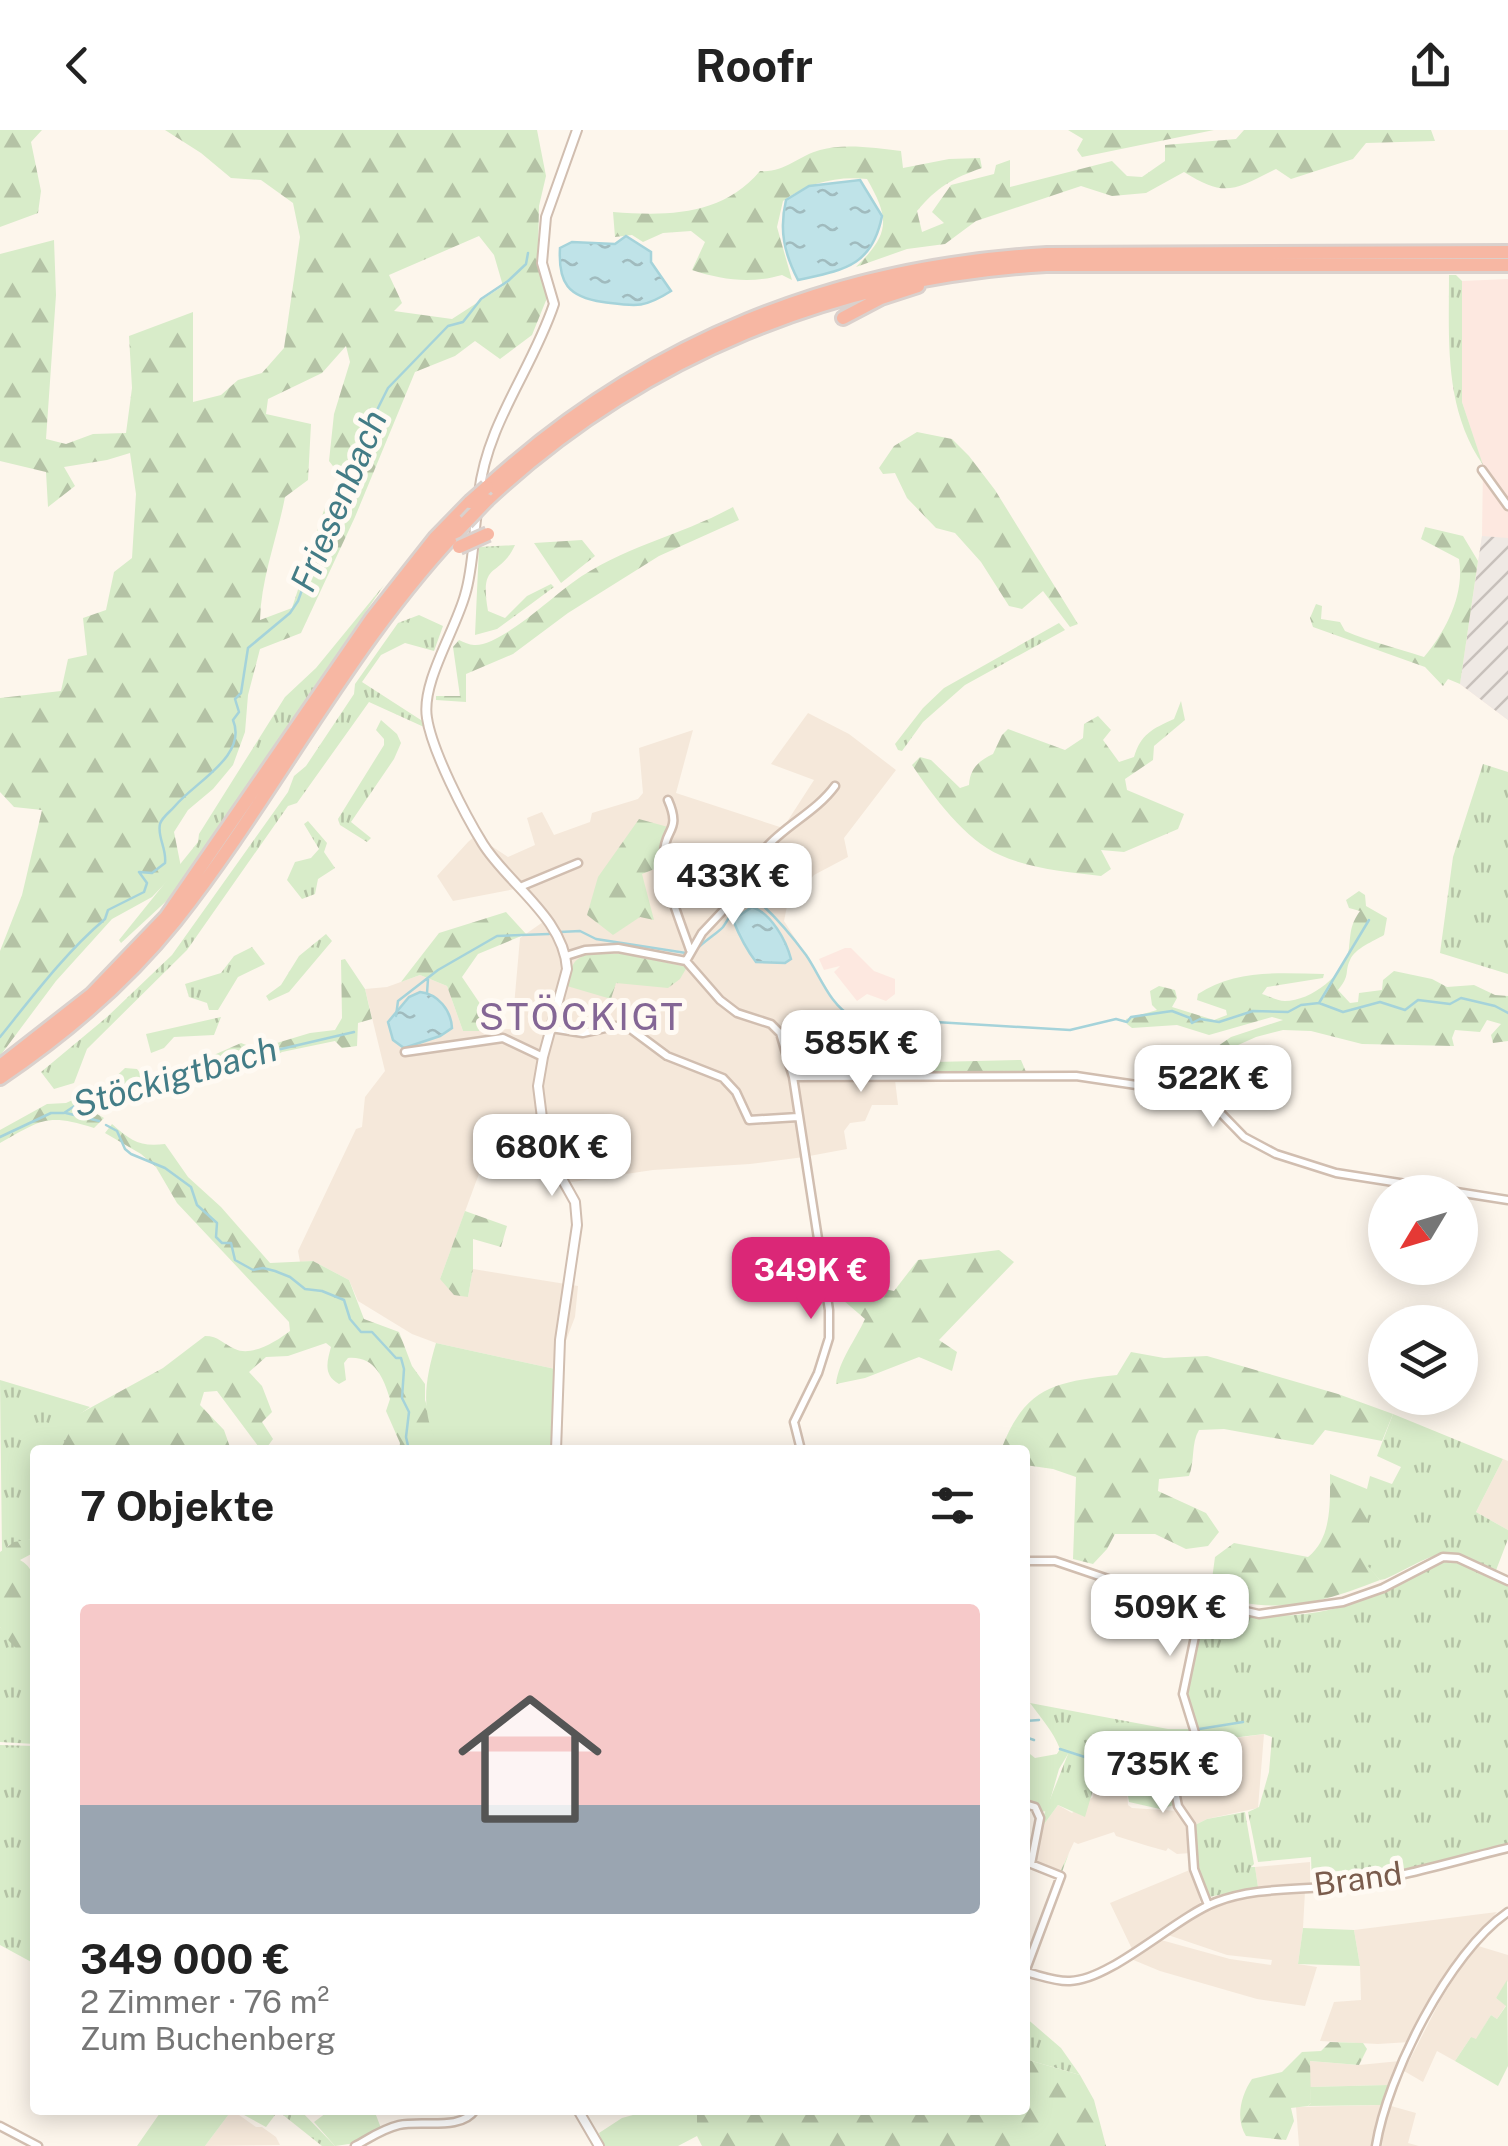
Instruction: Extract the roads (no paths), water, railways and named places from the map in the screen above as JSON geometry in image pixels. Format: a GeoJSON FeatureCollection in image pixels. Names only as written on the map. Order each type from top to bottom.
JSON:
{"type":"FeatureCollection","features":[{"type":"Feature","properties":{"kind":"highway"},"geometry":{"type":"LineString","coordinates":[[0,1066],[92,994],[166,917],[372,618],[435,538],[470,502],[590,416],[684,359],[840,297],[901,282],[992,268],[1446,259],[1508,252]]}},
{"type":"Feature","properties":{"kind":"highway"},"geometry":{"type":"LineString","coordinates":[[0,1078],[97,1002],[174,921],[413,581],[487,493],[542,438],[678,351],[754,316],[853,284],[934,266],[1048,254],[1446,259],[1508,265]]}},
{"type":"Feature","properties":{"kind":"highway"},"geometry":{"type":"LineString","coordinates":[[843,318],[896,293],[981,274],[992,268]]}},
{"type":"Feature","properties":{"kind":"highway"},"geometry":{"type":"LineString","coordinates":[[413,581],[459,547],[495,531]]}},
{"type":"Feature","properties":{"kind":"street"},"geometry":{"type":"LineString","coordinates":[[556,1445],[560,1340],[577,1225],[575,1202],[546,1150],[538,1086],[567,970],[566,956],[545,920],[483,844],[429,731],[426,701],[467,590],[487,450],[554,304],[542,264],[546,217],[577,130]]}},
{"type":"Feature","properties":{"kind":"street"},"geometry":{"type":"LineString","coordinates":[[1482,470],[1508,506]]}},
{"type":"Feature","properties":{"kind":"street"},"geometry":{"type":"LineString","coordinates":[[686,961],[690,950],[750,882],[751,868],[764,848],[809,814],[835,786]]}},
{"type":"Feature","properties":{"kind":"street"},"geometry":{"type":"LineString","coordinates":[[668,800],[675,824],[664,854],[676,910],[690,950]]}},
{"type":"Feature","properties":{"kind":"street"},"geometry":{"type":"LineString","coordinates":[[520,887],[578,863]]}},
{"type":"Feature","properties":{"kind":"street"},"geometry":{"type":"LineString","coordinates":[[566,956],[584,950],[618,948],[686,961],[720,1000],[737,1012],[776,1028],[788,1053],[829,1310],[829,1338],[794,1422],[800,1445]]}},
{"type":"Feature","properties":{"kind":"street"},"geometry":{"type":"LineString","coordinates":[[551,1028],[583,1033],[628,1027],[667,1056],[723,1078],[736,1092],[748,1120],[798,1116]]}},
{"type":"Feature","properties":{"kind":"street"},"geometry":{"type":"LineString","coordinates":[[405,1052],[502,1038],[543,1057]]}},
{"type":"Feature","properties":{"kind":"street"},"geometry":{"type":"LineString","coordinates":[[793,1077],[1076,1076],[1190,1093],[1208,1100],[1244,1137],[1276,1154],[1336,1173],[1508,1200]]}},
{"type":"Feature","properties":{"kind":"street"},"geometry":{"type":"LineString","coordinates":[[1030,1562],[1055,1561],[1114,1581],[1182,1590],[1259,1614],[1325,1606],[1383,1588],[1444,1557],[1458,1558],[1508,1581]]}},
{"type":"Feature","properties":{"kind":"street"},"geometry":{"type":"LineString","coordinates":[[1203,1598],[1183,1694],[1200,1750],[1175,1791],[1178,1806],[1192,1826],[1194,1868],[1208,1905]]}},
{"type":"Feature","properties":{"kind":"street","name":"Brand"},"geometry":{"type":"LineString","coordinates":[[1030,1805],[1036,1807],[1040,1818],[1030,1864],[1061,1876],[1030,1959]]}},
{"type":"Feature","properties":{"kind":"street","name":"Brand"},"geometry":{"type":"LineString","coordinates":[[1030,1973],[1070,1981],[1088,1976],[1208,1905],[1257,1891],[1369,1882],[1508,1848]]}},
{"type":"Feature","properties":{"kind":"street"},"geometry":{"type":"LineString","coordinates":[[1376,2146],[1386,2103],[1421,2026],[1473,1943],[1508,1912]]}},
{"type":"Feature","properties":{"kind":"street"},"geometry":{"type":"LineString","coordinates":[[355,2146],[400,2125],[462,2121],[470,2115]]}},
{"type":"Feature","properties":{"kind":"street"},"geometry":{"type":"LineString","coordinates":[[581,2115],[599,2146]]}},
{"type":"Feature","properties":{"kind":"street"},"geometry":{"type":"LineString","coordinates":[[0,2126],[38,2146]]}},
{"type":"Feature","properties":{"kind":"water"},"geometry":{"type":"Polygon","coordinates":[[[860,180],[882,216],[871,246],[842,269],[798,280],[784,241],[786,200],[809,186],[860,180]]]}},
{"type":"Feature","properties":{"kind":"water"},"geometry":{"type":"Polygon","coordinates":[[[626,236],[651,252],[651,262],[671,291],[653,301],[631,305],[591,300],[573,292],[563,279],[560,248],[572,242],[615,244],[626,236]]]}},
{"type":"Feature","properties":{"kind":"water"},"geometry":{"type":"Polygon","coordinates":[[[752,907],[777,928],[791,959],[785,963],[756,962],[743,942],[733,920],[752,907]]]}},
{"type":"Feature","properties":{"kind":"water"},"geometry":{"type":"Polygon","coordinates":[[[420,992],[442,1004],[452,1028],[404,1048],[393,1040],[388,1022],[409,997],[420,992]]]}},
{"type":"Feature","properties":{"kind":"waterway","name":"Friesenbach"},"geometry":{"type":"LineString","coordinates":[[0,1037],[63,960],[105,919],[108,910],[144,892],[147,883],[139,872],[152,873],[165,863],[161,821],[227,757],[236,733],[233,720],[239,712],[235,699],[241,693],[248,648],[290,613],[298,601],[319,543],[348,488],[367,430],[388,388],[448,326],[463,322],[481,299],[526,264],[528,253]]}},
{"type":"Feature","properties":{"kind":"waterway","name":"Stöckigtbach"},"geometry":{"type":"LineString","coordinates":[[697,949],[723,927],[743,901],[759,902],[801,948],[838,1005],[853,1017],[1070,1030],[1172,1011],[1190,1018],[1192,1023],[1200,1019],[1219,1022],[1253,1011],[1288,1012],[1301,1005],[1319,1003],[1343,1012],[1380,1002],[1405,1010],[1418,1000],[1450,1004],[1461,998],[1508,1013]]}},
{"type":"Feature","properties":{"kind":"waterway"},"geometry":{"type":"LineString","coordinates":[[1319,1003],[1369,920]]}},
{"type":"Feature","properties":{"kind":"waterway","name":"Stöckigtbach"},"geometry":{"type":"LineString","coordinates":[[560,932],[580,931],[596,939],[686,953]]}},
{"type":"Feature","properties":{"kind":"waterway","name":"Stöckigtbach"},"geometry":{"type":"LineString","coordinates":[[396,1016],[398,1001],[438,970],[497,936],[549,934]]}},
{"type":"Feature","properties":{"kind":"waterway"},"geometry":{"type":"LineString","coordinates":[[427,993],[428,979]]}},
{"type":"Feature","properties":{"kind":"waterway","name":"Stöckigtbach"},"geometry":{"type":"LineString","coordinates":[[0,1137],[51,1113],[64,1113],[85,1099],[150,1090],[167,1079],[228,1055],[281,1049],[354,1032]]}},
{"type":"Feature","properties":{"kind":"waterway"},"geometry":{"type":"LineString","coordinates":[[66,1113],[99,1121]]}},
{"type":"Feature","properties":{"kind":"waterway"},"geometry":{"type":"LineString","coordinates":[[106,1125],[117,1131],[131,1154],[165,1168],[191,1187],[197,1205],[217,1223],[216,1237],[222,1243],[231,1243],[235,1260],[253,1270],[275,1271],[305,1289],[344,1300],[350,1319],[361,1332],[372,1332],[396,1358],[401,1358],[402,1398],[409,1412],[408,1445]]}},
{"type":"Feature","properties":{"kind":"waterway"},"geometry":{"type":"LineString","coordinates":[[1030,1721],[1039,1720]]}},
{"type":"Feature","properties":{"kind":"waterway"},"geometry":{"type":"LineString","coordinates":[[1199,1729],[1243,1722]]}},
{"type":"Feature","properties":{"kind":"waterway"},"geometry":{"type":"LineString","coordinates":[[1159,1746],[1191,1732]]}},
{"type":"Feature","properties":{"kind":"waterway"},"geometry":{"type":"LineString","coordinates":[[1030,1739],[1034,1740]]}},
{"type":"Feature","properties":{"kind":"waterway"},"geometry":{"type":"LineString","coordinates":[[1060,1749],[1091,1759],[1132,1757]]}},
{"type":"Feature","properties":{"kind":"district","name":"STÖCKIGT"},"geometry":{"type":"Point","coordinates":[582,1017]}}]}
